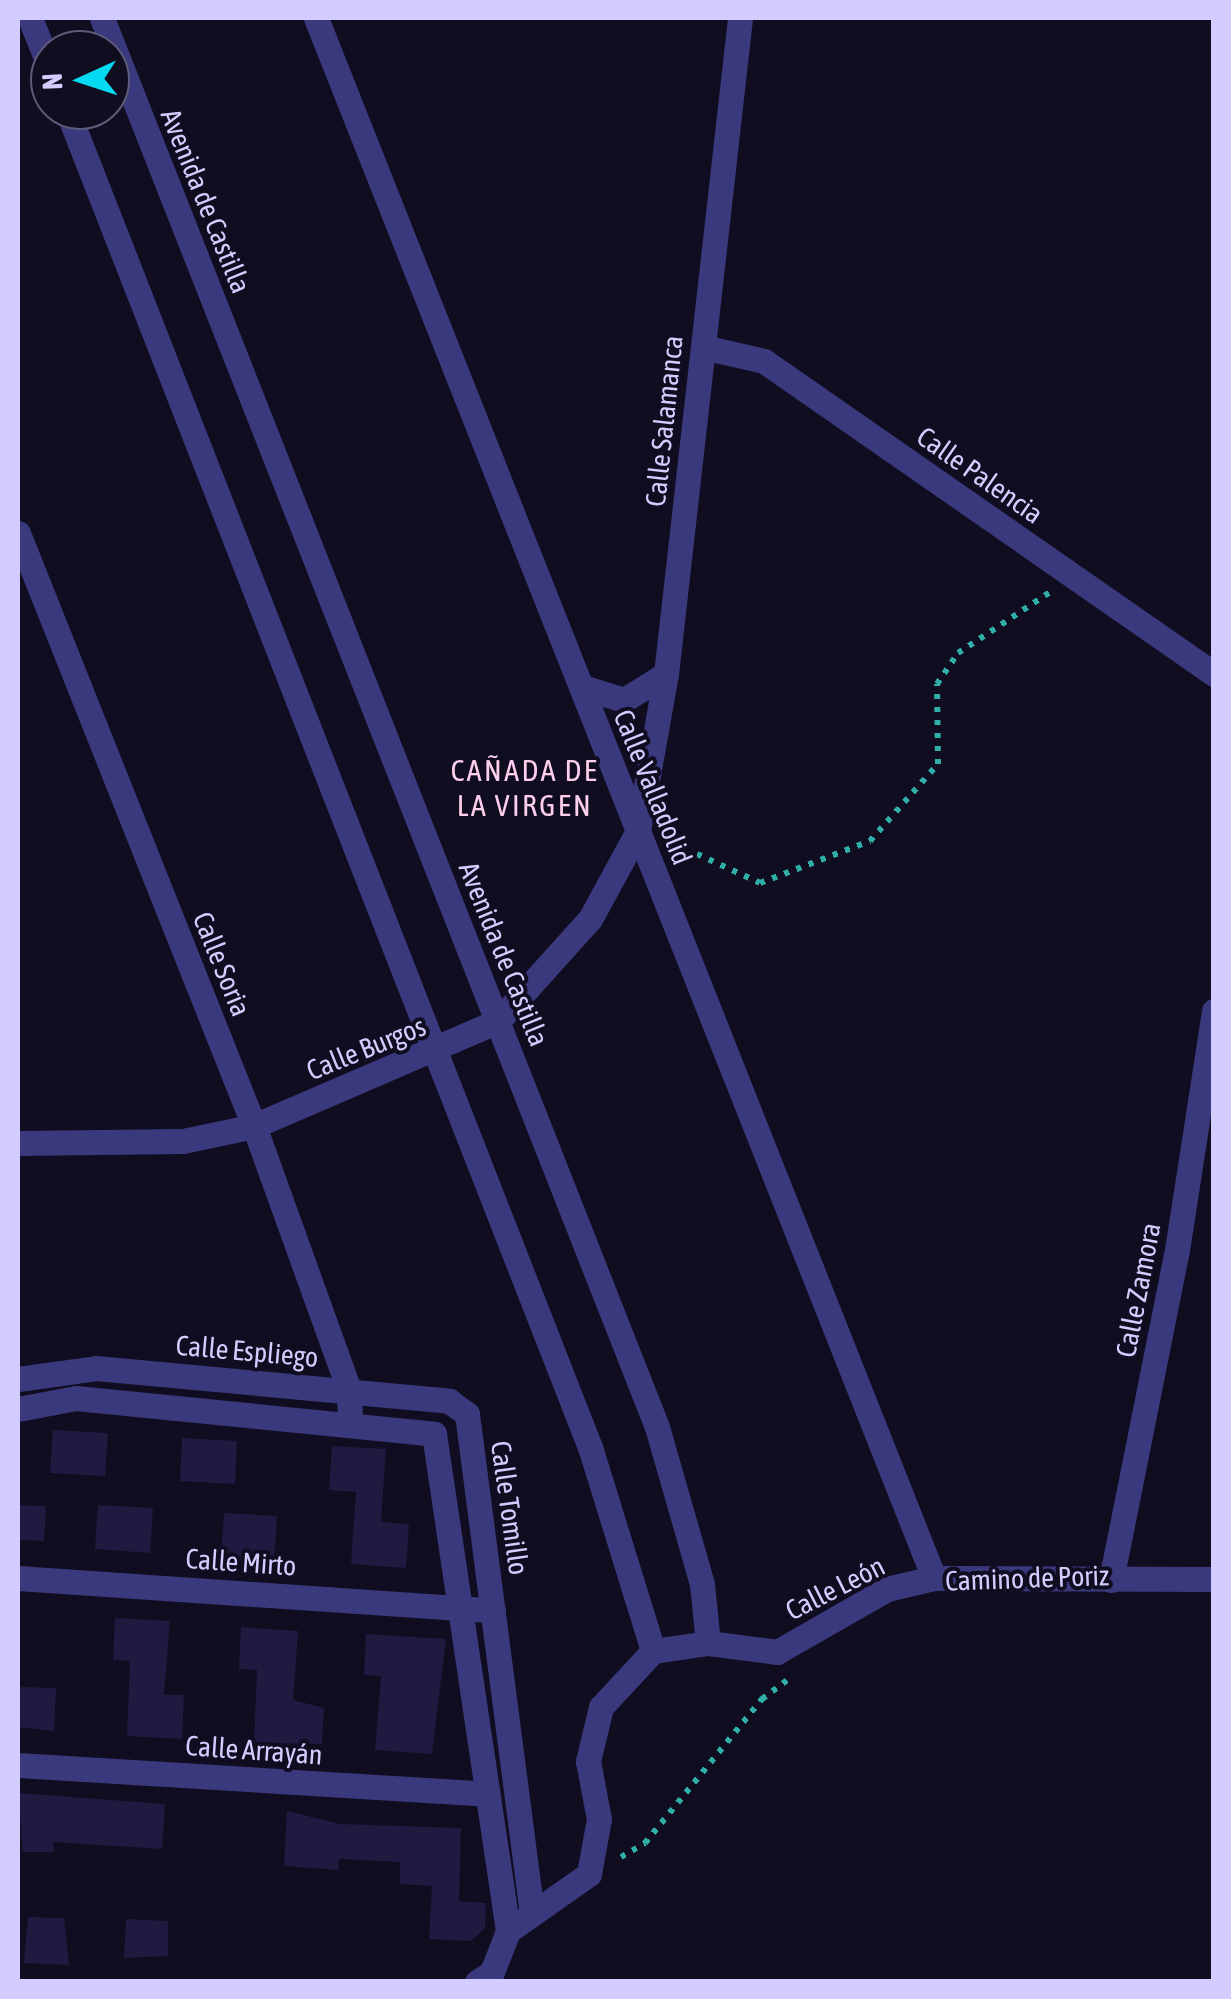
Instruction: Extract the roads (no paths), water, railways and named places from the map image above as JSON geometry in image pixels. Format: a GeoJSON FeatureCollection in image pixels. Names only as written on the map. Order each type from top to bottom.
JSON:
{"type":"FeatureCollection","features":[{"type":"Feature","properties":{"kind":"street","name":"Avenida de Castilla"},"geometry":{"type":"LineString","coordinates":[[102,18],[657,1426],[702,1584],[708,1643]]}},
{"type":"Feature","properties":{"kind":"street","name":"Calle Valladolid"},"geometry":{"type":"LineString","coordinates":[[316,18],[934,1578]]}},
{"type":"Feature","properties":{"kind":"street","name":"Calle Salamanca"},"geometry":{"type":"LineString","coordinates":[[638,831],[666,674],[740,18]]}},
{"type":"Feature","properties":{"kind":"street"},"geometry":{"type":"LineString","coordinates":[[74,130],[590,1447],[653,1651],[601,1707],[588,1761],[600,1819],[589,1874],[508,1931]]}},
{"type":"Feature","properties":{"kind":"street","name":"Calle Palencia"},"geometry":{"type":"LineString","coordinates":[[703,346],[764,360],[1214,674]]}},
{"type":"Feature","properties":{"kind":"street","name":"Calle Soria"},"geometry":{"type":"LineString","coordinates":[[18,533],[254,1126],[349,1390],[350,1424]]}},
{"type":"Feature","properties":{"kind":"street"},"geometry":{"type":"LineString","coordinates":[[582,688],[624,700],[666,674]]}},
{"type":"Feature","properties":{"kind":"street","name":"Calle Burgos"},"geometry":{"type":"LineString","coordinates":[[18,1144],[183,1140],[254,1126],[436,1053],[498,1021],[558,962],[638,831]]}},
{"type":"Feature","properties":{"kind":"street","name":"Calle Zamora"},"geometry":{"type":"LineString","coordinates":[[1112,1580],[1178,1250],[1214,1010]]}},
{"type":"Feature","properties":{"kind":"street","name":"Calle Espliego"},"geometry":{"type":"LineString","coordinates":[[18,1379],[96,1368],[448,1401],[467,1414]]}},
{"type":"Feature","properties":{"kind":"street"},"geometry":{"type":"LineString","coordinates":[[18,1409],[76,1398],[434,1434],[508,1931],[492,1972],[477,1982]]}},
{"type":"Feature","properties":{"kind":"street","name":"Calle Tomillo"},"geometry":{"type":"LineString","coordinates":[[467,1414],[532,1914]]}},
{"type":"Feature","properties":{"kind":"street","name":"Calle Mirto"},"geometry":{"type":"LineString","coordinates":[[18,1578],[460,1606]]}},
{"type":"Feature","properties":{"kind":"street","name":"Calle León"},"geometry":{"type":"LineString","coordinates":[[653,1651],[708,1643],[777,1652],[887,1589],[934,1578],[1214,1578]]}},
{"type":"Feature","properties":{"kind":"street","name":"Calle Tomillo"},"geometry":{"type":"LineString","coordinates":[[460,1606],[493,1610]]}},
{"type":"Feature","properties":{"kind":"street","name":"Calle Arrayán"},"geometry":{"type":"LineString","coordinates":[[18,1765],[488,1794]]}},
{"type":"Feature","properties":{"kind":"street"},"geometry":{"type":"LineString","coordinates":[[488,1794],[516,1796]]}},
{"type":"Feature","properties":{"kind":"district","name":"CAÑADA DE LA VIRGEN"},"geometry":{"type":"Point","coordinates":[525,787]}}]}
